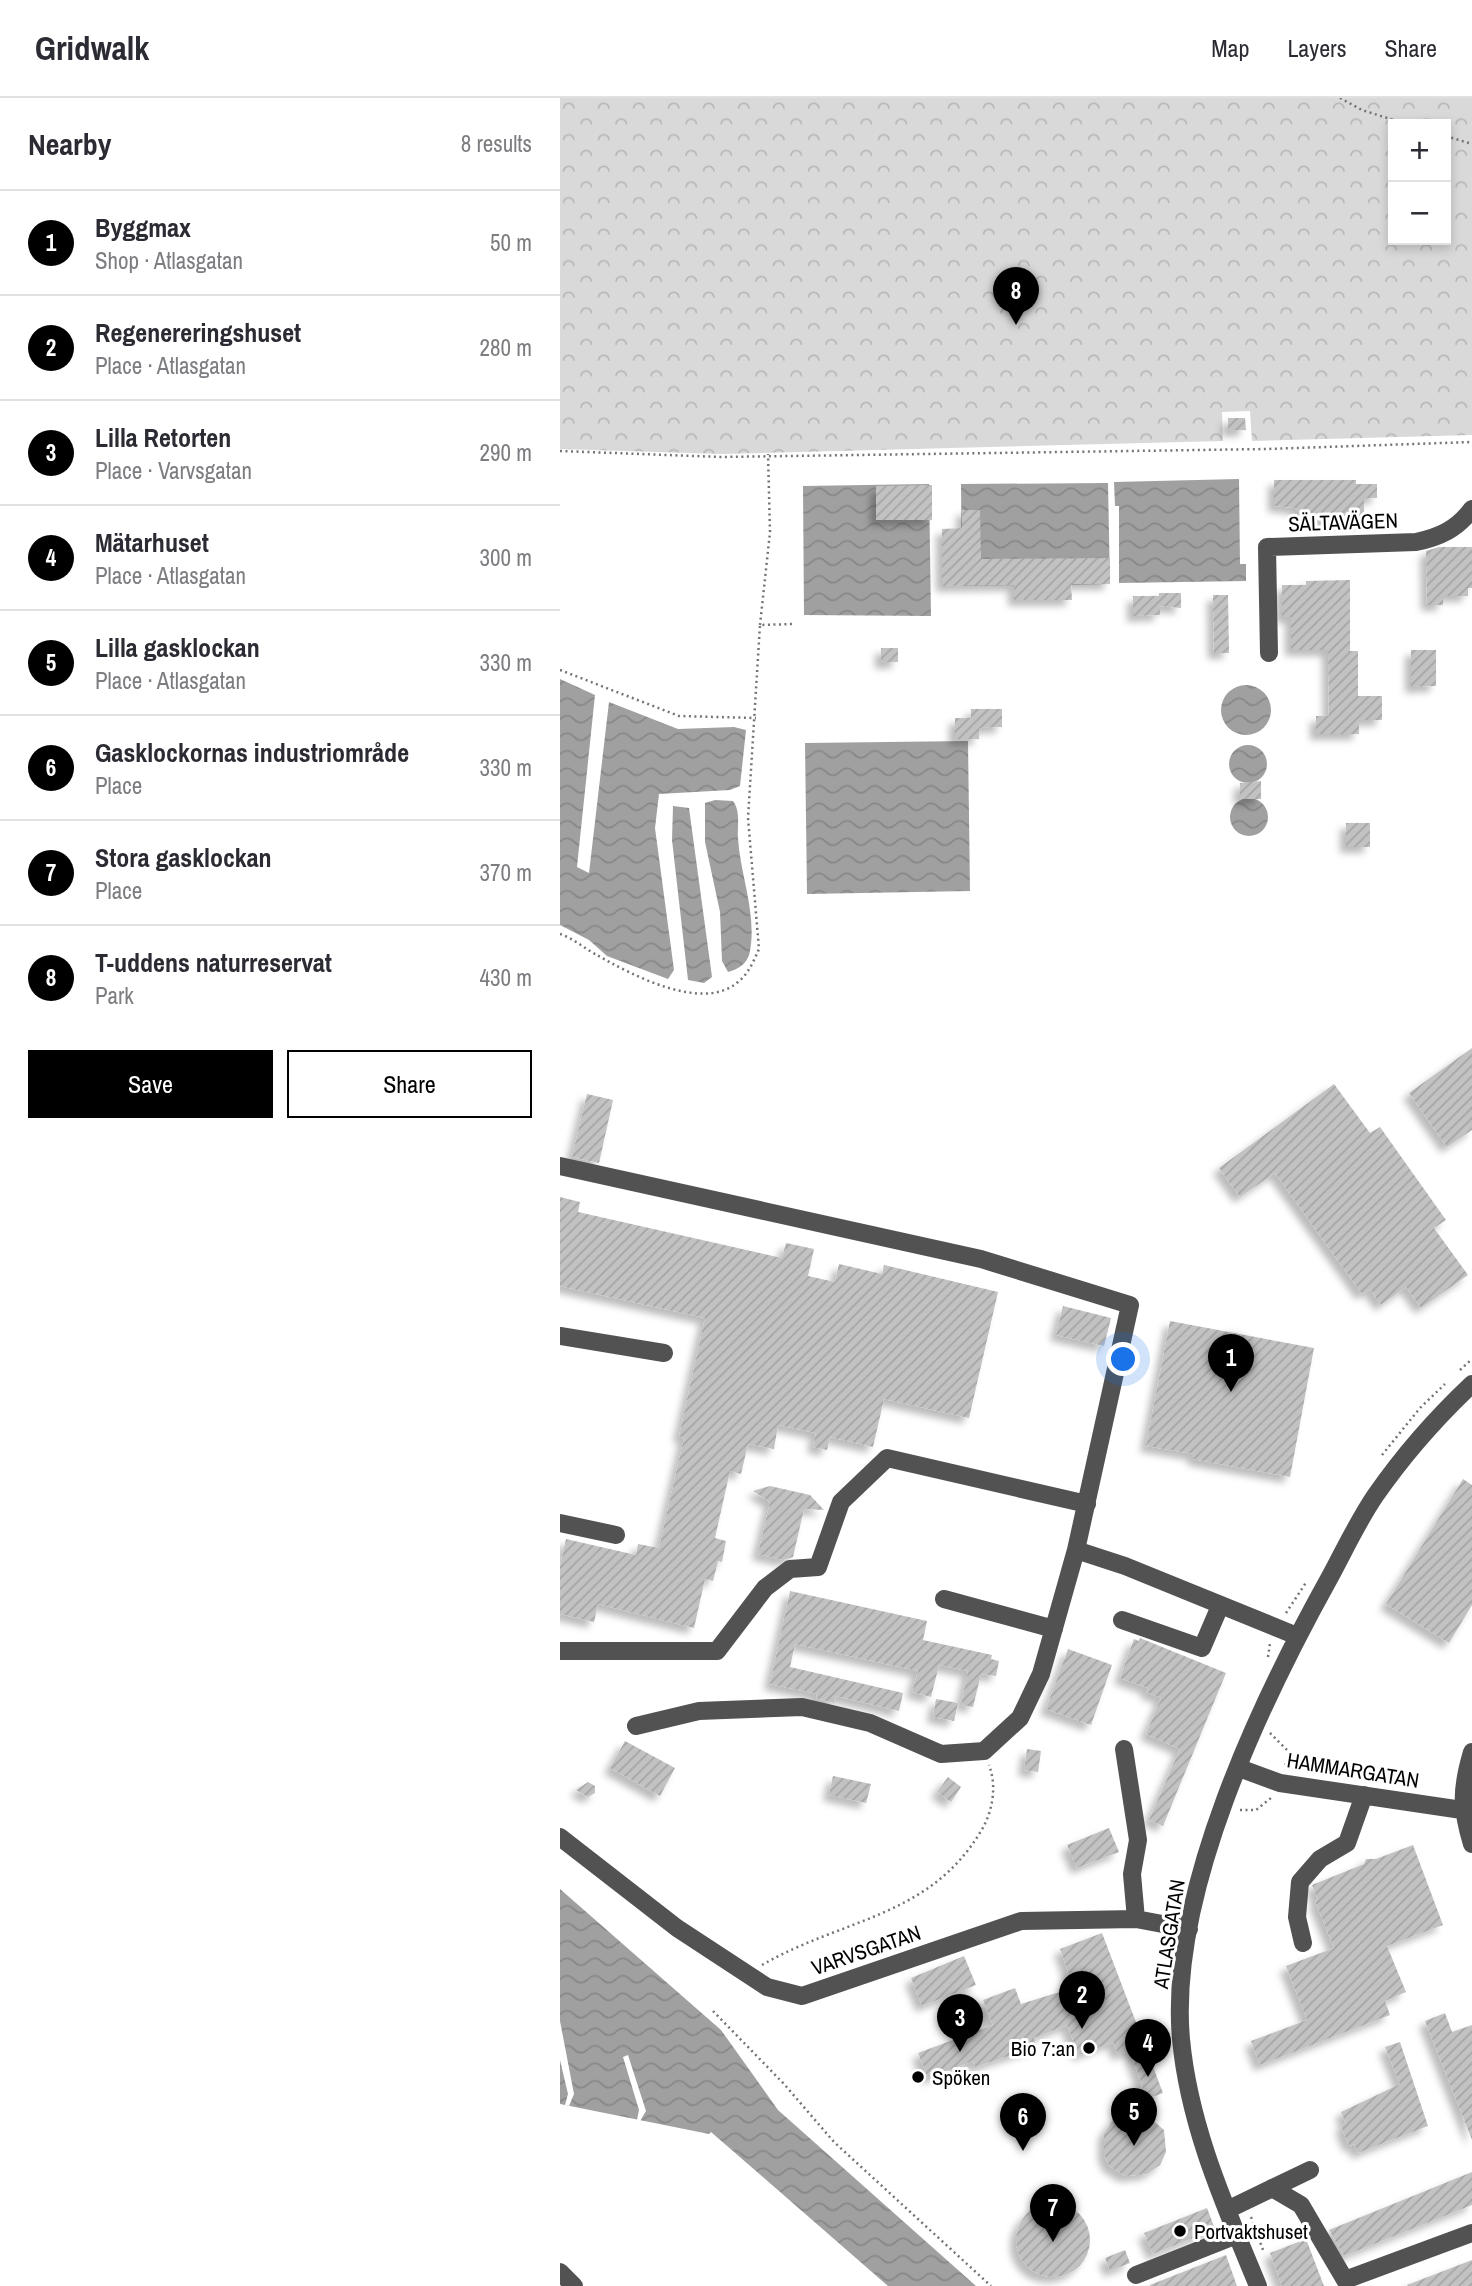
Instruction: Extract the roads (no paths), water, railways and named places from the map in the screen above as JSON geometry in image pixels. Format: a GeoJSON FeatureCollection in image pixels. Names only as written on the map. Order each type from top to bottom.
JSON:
{"type":"FeatureCollection","features":[{"type":"Feature","properties":{"kind":"street","name":"SÄLTAVÄGEN"},"geometry":{"type":"LineString","coordinates":[[1269,653],[1267,547],[1416,542],[1438,537],[1463,522],[1472,509]]}},
{"type":"Feature","properties":{"kind":"street"},"geometry":{"type":"LineString","coordinates":[[560,1166],[981,1259],[1130,1304],[1076,1550],[1041,1674],[1020,1718],[984,1751],[941,1754],[870,1723],[802,1707],[699,1711],[636,1726]]}},
{"type":"Feature","properties":{"kind":"street"},"geometry":{"type":"LineString","coordinates":[[560,1336],[664,1353]]}},
{"type":"Feature","properties":{"kind":"street","name":"ATLASGATAN"},"geometry":{"type":"LineString","coordinates":[[1258,2286],[1227,2210],[1189,2092],[1181,2037],[1182,1981],[1189,1929],[1204,1861],[1239,1769],[1297,1636],[1375,1496],[1450,1405],[1472,1384]]}},
{"type":"Feature","properties":{"kind":"street"},"geometry":{"type":"LineString","coordinates":[[560,1651],[717,1651],[765,1588],[790,1569],[818,1567],[841,1502],[887,1458],[1087,1504]]}},
{"type":"Feature","properties":{"kind":"street"},"geometry":{"type":"LineString","coordinates":[[560,1523],[616,1535]]}},
{"type":"Feature","properties":{"kind":"street"},"geometry":{"type":"LineString","coordinates":[[1076,1550],[1125,1566],[1297,1636]]}},
{"type":"Feature","properties":{"kind":"street"},"geometry":{"type":"LineString","coordinates":[[944,1599],[1054,1629]]}},
{"type":"Feature","properties":{"kind":"street"},"geometry":{"type":"LineString","coordinates":[[1122,1620],[1202,1648],[1220,1606]]}},
{"type":"Feature","properties":{"kind":"street"},"geometry":{"type":"LineString","coordinates":[[1124,1749],[1138,1840],[1132,1874],[1136,1919]]}},
{"type":"Feature","properties":{"kind":"street"},"geometry":{"type":"LineString","coordinates":[[1472,1752],[1464,1777],[1462,1810],[1472,1844]]}},
{"type":"Feature","properties":{"kind":"street","name":"HAMMARGATAN"},"geometry":{"type":"LineString","coordinates":[[1239,1769],[1280,1783],[1462,1810]]}},
{"type":"Feature","properties":{"kind":"street"},"geometry":{"type":"LineString","coordinates":[[1303,1943],[1297,1917],[1300,1882],[1320,1859],[1347,1843],[1364,1795]]}},
{"type":"Feature","properties":{"kind":"street","name":"VARVSGATAN"},"geometry":{"type":"LineString","coordinates":[[560,1837],[677,1928],[766,1987],[802,1996],[1021,1921],[1136,1919],[1189,1929]]}},
{"type":"Feature","properties":{"kind":"street"},"geometry":{"type":"LineString","coordinates":[[1227,2210],[1310,2169]]}},
{"type":"Feature","properties":{"kind":"street"},"geometry":{"type":"LineString","coordinates":[[1272,2188],[1301,2205],[1345,2280],[1472,2233]]}},
{"type":"Feature","properties":{"kind":"street"},"geometry":{"type":"LineString","coordinates":[[1136,2275],[1237,2235]]}},
{"type":"Feature","properties":{"kind":"street"},"geometry":{"type":"LineString","coordinates":[[560,2273],[574,2286]]}},
{"type":"Feature","properties":{"kind":"water"},"geometry":{"type":"Polygon","coordinates":[[[1239,479],[1240,564],[1246,564],[1246,581],[1119,583],[1119,506],[1115,506],[1114,482],[1239,479]]]}},
{"type":"Feature","properties":{"kind":"water"},"geometry":{"type":"Polygon","coordinates":[[[1108,483],[1110,584],[962,586],[961,484],[1108,483]]]}},
{"type":"Feature","properties":{"kind":"water"},"geometry":{"type":"Polygon","coordinates":[[[929,484],[931,616],[804,615],[803,486],[929,484]]]}},
{"type":"Feature","properties":{"kind":"water"},"geometry":{"type":"Polygon","coordinates":[[[560,679],[595,695],[577,867],[589,873],[609,702],[678,729],[734,727],[746,730],[740,786],[730,790],[659,794],[655,828],[674,970],[668,979],[607,956],[589,940],[560,925],[560,679]]]}},
{"type":"Feature","properties":{"kind":"water"},"geometry":{"type":"Polygon","coordinates":[[[1246,685],[1264,692],[1271,710],[1264,728],[1246,735],[1228,728],[1221,710],[1228,692],[1246,685]]]}},
{"type":"Feature","properties":{"kind":"water"},"geometry":{"type":"Polygon","coordinates":[[[968,741],[970,891],[807,894],[805,743],[968,741]]]}},
{"type":"Feature","properties":{"kind":"water"},"geometry":{"type":"Polygon","coordinates":[[[1248,745],[1261,751],[1267,764],[1261,777],[1248,783],[1235,777],[1229,764],[1235,751],[1248,745]]]}},
{"type":"Feature","properties":{"kind":"water"},"geometry":{"type":"Polygon","coordinates":[[[1249,798],[1262,804],[1268,817],[1262,830],[1249,836],[1236,830],[1230,817],[1236,804],[1249,798]]]}},
{"type":"Feature","properties":{"kind":"water"},"geometry":{"type":"Polygon","coordinates":[[[715,800],[733,801],[737,810],[739,852],[750,908],[750,951],[745,962],[728,972],[722,961],[720,912],[705,842],[705,803],[715,800]]]}},
{"type":"Feature","properties":{"kind":"water"},"geometry":{"type":"Polygon","coordinates":[[[673,806],[689,808],[712,977],[704,983],[688,980],[672,840],[673,806]]]}},
{"type":"Feature","properties":{"kind":"water"},"geometry":{"type":"Polygon","coordinates":[[[560,1889],[721,2030],[778,2110],[976,2286],[888,2286],[711,2132],[709,2134],[560,2104],[560,1889]]]}},
{"type":"Feature","properties":{"kind":"place","name":"T-uddens naturreservat"},"geometry":{"type":"Point","coordinates":[1016,325]}},
{"type":"Feature","properties":{"kind":"place","name":"Byggmax"},"geometry":{"type":"Point","coordinates":[1231,1392]}},
{"type":"Feature","properties":{"kind":"place","name":"Regenereringshuset"},"geometry":{"type":"Point","coordinates":[1082,2029]}},
{"type":"Feature","properties":{"kind":"place","name":"Bio 7:an"},"geometry":{"type":"Point","coordinates":[1089,2048]}},
{"type":"Feature","properties":{"kind":"place","name":"Lilla Retorten"},"geometry":{"type":"Point","coordinates":[960,2052]}},
{"type":"Feature","properties":{"kind":"place","name":"Spöken"},"geometry":{"type":"Point","coordinates":[918,2077]}},
{"type":"Feature","properties":{"kind":"place","name":"Mätarhuset"},"geometry":{"type":"Point","coordinates":[1148,2077]}},
{"type":"Feature","properties":{"kind":"place","name":"Lilla gasklockan"},"geometry":{"type":"Point","coordinates":[1134,2146]}},
{"type":"Feature","properties":{"kind":"place","name":"Gasklockornas industriområde"},"geometry":{"type":"Point","coordinates":[1023,2151]}},
{"type":"Feature","properties":{"kind":"place","name":"Portvaktshuset"},"geometry":{"type":"Point","coordinates":[1180,2231]}},
{"type":"Feature","properties":{"kind":"place","name":"Stora gasklockan"},"geometry":{"type":"Point","coordinates":[1053,2242]}}]}
